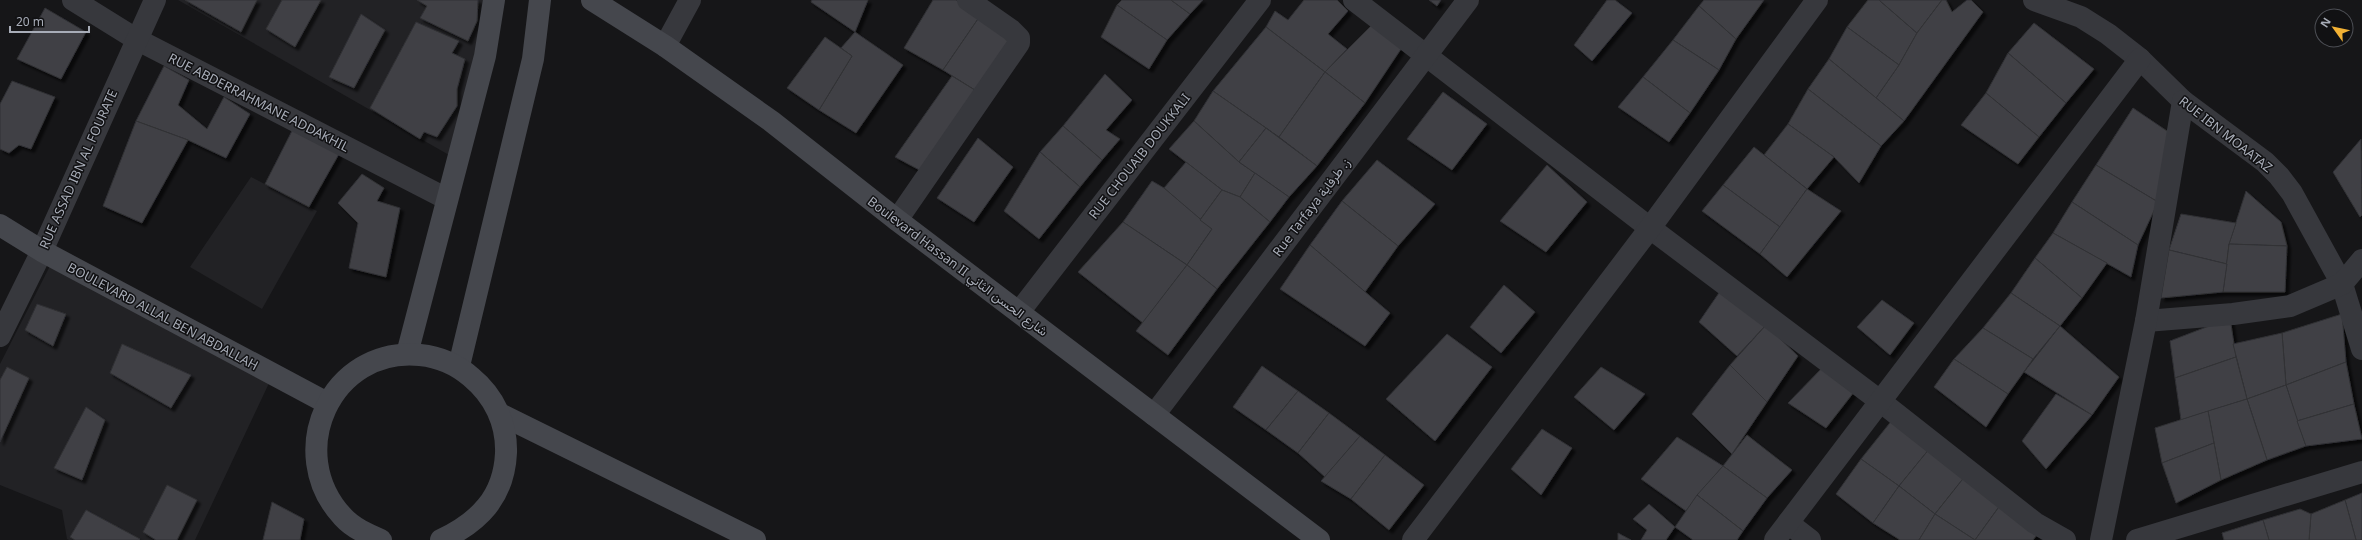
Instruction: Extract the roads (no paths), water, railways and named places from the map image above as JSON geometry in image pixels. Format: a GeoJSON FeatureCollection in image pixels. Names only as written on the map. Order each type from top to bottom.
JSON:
{"type":"FeatureCollection","features":[{"type":"Feature","properties":{"kind":"main road"},"geometry":{"type":"LineString","coordinates":[[407,354],[485,56],[494,0]]}},
{"type":"Feature","properties":{"kind":"main road"},"geometry":{"type":"LineString","coordinates":[[459,366],[533,59],[540,0]]}},
{"type":"Feature","properties":{"kind":"main road","name":"Boulevard Hassan II شارع الحسن الثاني"},"geometry":{"type":"LineString","coordinates":[[592,0],[666,46],[771,121],[897,220],[1319,540]]}},
{"type":"Feature","properties":{"kind":"main road","name":"BOULEVARD ALLAL BEN ABDALLAH"},"geometry":{"type":"LineString","coordinates":[[0,225],[42,251],[327,403]]}},
{"type":"Feature","properties":{"kind":"main road"},"geometry":{"type":"LineString","coordinates":[[368,537],[343,517],[328,497],[318,475],[315,451],[318,426],[327,403],[342,384],[360,368],[383,358],[407,354],[434,356],[459,366],[483,386],[500,414],[506,439],[505,466],[497,491],[483,513],[463,530],[441,540]]}},
{"type":"Feature","properties":{"kind":"main road"},"geometry":{"type":"LineString","coordinates":[[500,414],[755,540]]}},
{"type":"Feature","properties":{"kind":"street","name":"RUE ABDERRAHMANE ADDAKHIL"},"geometry":{"type":"LineString","coordinates":[[73,0],[136,39],[447,199]]}},
{"type":"Feature","properties":{"kind":"street","name":"RUE ASSAD IBN AL FOURATE"},"geometry":{"type":"LineString","coordinates":[[0,336],[42,251],[154,0]]}},
{"type":"Feature","properties":{"kind":"street"},"geometry":{"type":"LineString","coordinates":[[666,46],[690,0]]}},
{"type":"Feature","properties":{"kind":"street"},"geometry":{"type":"LineString","coordinates":[[897,220],[1018,43],[1019,38],[1011,30],[968,0]]}},
{"type":"Feature","properties":{"kind":"street","name":"RUE CHOUAIB DOUKKALI"},"geometry":{"type":"LineString","coordinates":[[1019,312],[1260,0]]}},
{"type":"Feature","properties":{"kind":"street"},"geometry":{"type":"LineString","coordinates":[[1354,0],[1650,228],[1880,401],[2035,523],[2065,540]]}},
{"type":"Feature","properties":{"kind":"street","name":"Rue Tarfaya ز. طرفاية"},"geometry":{"type":"LineString","coordinates":[[1154,415],[1468,0]]}},
{"type":"Feature","properties":{"kind":"street"},"geometry":{"type":"LineString","coordinates":[[1413,540],[1650,228],[1817,0]]}},
{"type":"Feature","properties":{"kind":"street","name":"RUE IBN MOAATAZ"},"geometry":{"type":"LineString","coordinates":[[2034,0],[2083,9],[2183,101],[2265,162],[2279,176],[2292,193],[2342,284],[2362,349]]}},
{"type":"Feature","properties":{"kind":"street"},"geometry":{"type":"LineString","coordinates":[[1810,540],[1782,532],[2140,60]]}},
{"type":"Feature","properties":{"kind":"street"},"geometry":{"type":"LineString","coordinates":[[2101,540],[2146,321],[2183,101]]}},
{"type":"Feature","properties":{"kind":"street"},"geometry":{"type":"LineString","coordinates":[[2146,321],[2263,311],[2290,306],[2342,284],[2362,260]]}},
{"type":"Feature","properties":{"kind":"street"},"geometry":{"type":"LineString","coordinates":[[2137,540],[2362,472]]}}]}
